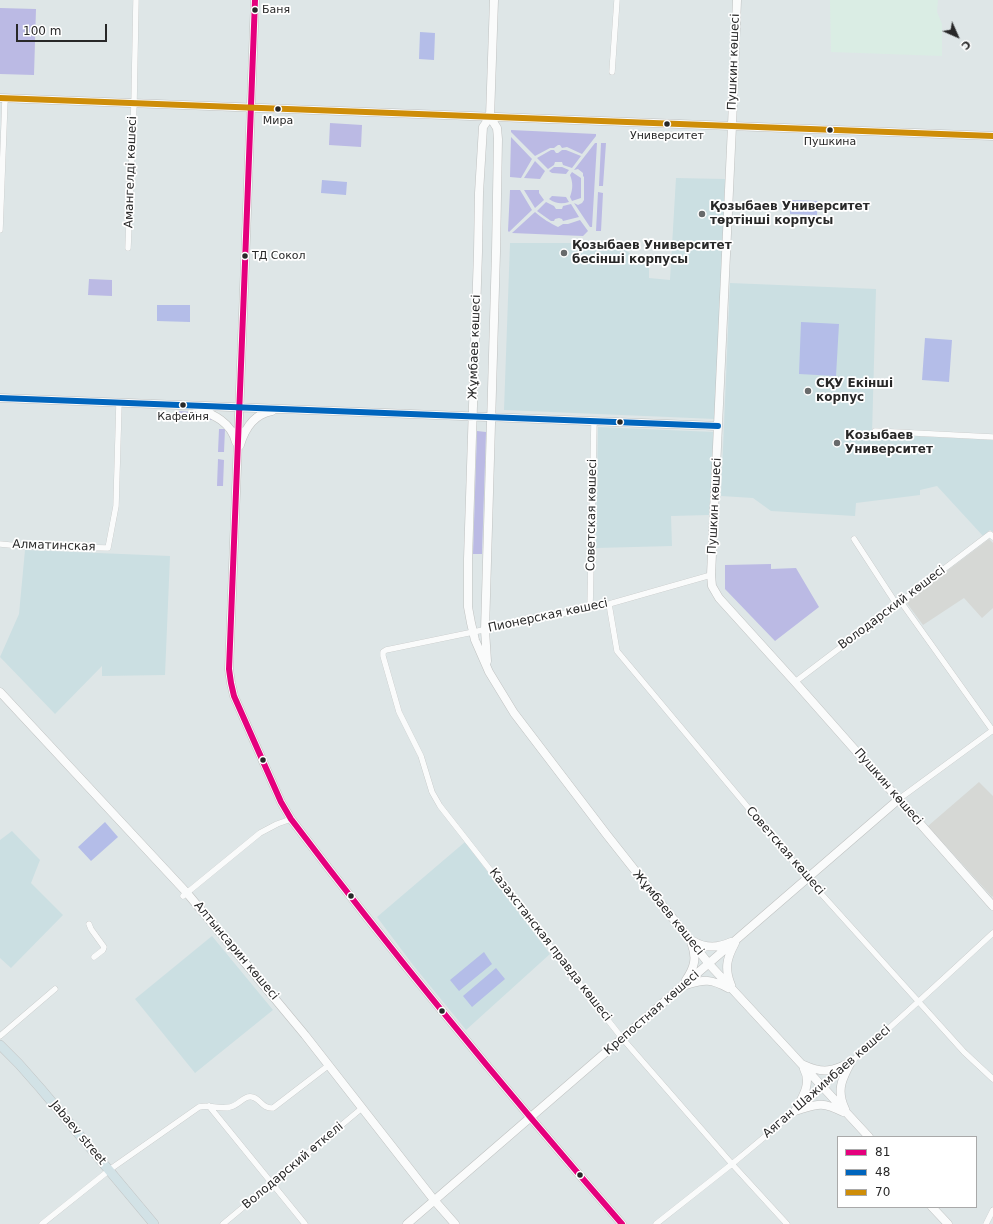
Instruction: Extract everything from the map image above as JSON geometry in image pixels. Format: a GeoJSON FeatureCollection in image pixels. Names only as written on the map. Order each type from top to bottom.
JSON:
{"type":"FeatureCollection","features":[{"type":"Feature","properties":{"kind":"main road"},"geometry":{"type":"LineString","coordinates":[[255,0],[229,669],[234,696],[281,802],[291,819],[407,969],[530,1117],[622,1224]]}},
{"type":"Feature","properties":{"kind":"main road","name":"Жұмбаев көшесі"},"geometry":{"type":"LineString","coordinates":[[494,0],[490,117],[483,127],[479,193],[468,559],[468,607],[473,632],[489,672],[514,713],[607,835],[709,964],[868,1136]]}},
{"type":"Feature","properties":{"kind":"main road","name":"Пушкин көшесі"},"geometry":{"type":"LineString","coordinates":[[737,0],[712,586],[719,598],[993,906]]}},
{"type":"Feature","properties":{"kind":"main road"},"geometry":{"type":"LineString","coordinates":[[3,99],[993,136]]}},
{"type":"Feature","properties":{"kind":"main road","name":"Жұмбаев көшесі"},"geometry":{"type":"LineString","coordinates":[[489,672],[486,655],[485,630],[498,139],[497,128],[490,117]]}},
{"type":"Feature","properties":{"kind":"main road"},"geometry":{"type":"LineString","coordinates":[[0,398],[718,426]]}},
{"type":"Feature","properties":{"kind":"main road"},"geometry":{"type":"LineString","coordinates":[[188,406],[216,416],[226,424],[233,433],[237,458]]}},
{"type":"Feature","properties":{"kind":"main road"},"geometry":{"type":"LineString","coordinates":[[237,458],[246,429],[254,420],[262,413],[282,409]]}},
{"type":"Feature","properties":{"kind":"main road","name":"Алтынсарин көшесі"},"geometry":{"type":"LineString","coordinates":[[0,692],[185,895],[329,1065],[434,1200],[455,1224]]}},
{"type":"Feature","properties":{"kind":"main road","name":"Крепостная көшесі"},"geometry":{"type":"LineString","coordinates":[[407,1224],[898,799]]}},
{"type":"Feature","properties":{"kind":"main road"},"geometry":{"type":"LineString","coordinates":[[689,938],[699,944],[711,947],[724,945],[738,939]]}},
{"type":"Feature","properties":{"kind":"main road"},"geometry":{"type":"LineString","coordinates":[[682,987],[695,960],[694,951],[689,938]]}},
{"type":"Feature","properties":{"kind":"main road"},"geometry":{"type":"LineString","coordinates":[[734,991],[729,980],[727,966],[729,956],[738,939]]}},
{"type":"Feature","properties":{"kind":"main road"},"geometry":{"type":"LineString","coordinates":[[682,987],[709,980],[719,983],[734,991]]}},
{"type":"Feature","properties":{"kind":"main road","name":"Jabaev street"},"geometry":{"type":"LineString","coordinates":[[0,1045],[33,1080],[154,1224]]}},
{"type":"Feature","properties":{"kind":"main road"},"geometry":{"type":"LineString","coordinates":[[800,1062],[812,1068],[824,1071],[837,1069],[851,1062]]}},
{"type":"Feature","properties":{"kind":"main road"},"geometry":{"type":"LineString","coordinates":[[795,1111],[808,1083],[807,1074],[800,1062]]}},
{"type":"Feature","properties":{"kind":"main road"},"geometry":{"type":"LineString","coordinates":[[848,1115],[842,1101],[840,1090],[842,1080],[851,1062]]}},
{"type":"Feature","properties":{"kind":"main road"},"geometry":{"type":"LineString","coordinates":[[795,1111],[813,1105],[822,1104],[848,1115]]}},
{"type":"Feature","properties":{"kind":"main road"},"geometry":{"type":"LineString","coordinates":[[933,1208],[948,1224]]}},
{"type":"Feature","properties":{"kind":"street","name":"Амангелді көшесі"},"geometry":{"type":"LineString","coordinates":[[128,248],[134,104],[136,0]]}},
{"type":"Feature","properties":{"kind":"street"},"geometry":{"type":"LineString","coordinates":[[612,72],[617,0]]}},
{"type":"Feature","properties":{"kind":"street"},"geometry":{"type":"LineString","coordinates":[[0,230],[3,99]]}},
{"type":"Feature","properties":{"kind":"street","name":"Алматинская"},"geometry":{"type":"LineString","coordinates":[[0,544],[20,546],[108,548],[116,506],[120,403]]}},
{"type":"Feature","properties":{"kind":"street","name":"Советская көшесі"},"geometry":{"type":"LineString","coordinates":[[590,608],[594,422]]}},
{"type":"Feature","properties":{"kind":"street"},"geometry":{"type":"LineString","coordinates":[[875,431],[993,437]]}},
{"type":"Feature","properties":{"kind":"street","name":"Володарский көшесі"},"geometry":{"type":"LineString","coordinates":[[795,682],[992,535]]}},
{"type":"Feature","properties":{"kind":"street"},"geometry":{"type":"LineString","coordinates":[[854,539],[899,603],[993,730]]}},
{"type":"Feature","properties":{"kind":"street","name":"Пионерская көшесі"},"geometry":{"type":"LineString","coordinates":[[383,652],[386,650],[609,604],[712,575]]}},
{"type":"Feature","properties":{"kind":"street","name":"Советская көшесі"},"geometry":{"type":"LineString","coordinates":[[609,604],[617,651],[808,878],[964,1052],[993,1080]]}},
{"type":"Feature","properties":{"kind":"street","name":"Казахстанская правда көшесі"},"geometry":{"type":"LineString","coordinates":[[383,652],[399,712],[421,756],[435,798],[622,1038],[732,1164],[787,1224]]}},
{"type":"Feature","properties":{"kind":"street","name":"Крепостная көшесі"},"geometry":{"type":"LineString","coordinates":[[898,799],[993,730]]}},
{"type":"Feature","properties":{"kind":"street"},"geometry":{"type":"LineString","coordinates":[[185,895],[260,833],[277,824],[291,819]]}},
{"type":"Feature","properties":{"kind":"street"},"geometry":{"type":"LineString","coordinates":[[89,924],[90,929],[104,947],[94,957]]}},
{"type":"Feature","properties":{"kind":"street","name":"Аяган Шажимбаев көшесі"},"geometry":{"type":"LineString","coordinates":[[656,1224],[732,1164],[823,1087],[919,1002],[993,933]]}},
{"type":"Feature","properties":{"kind":"street"},"geometry":{"type":"LineString","coordinates":[[0,1036],[55,989]]}},
{"type":"Feature","properties":{"kind":"street"},"geometry":{"type":"LineString","coordinates":[[42,1224],[109,1170],[199,1107],[210,1106],[229,1108],[251,1096],[270,1109],[329,1065]]}},
{"type":"Feature","properties":{"kind":"street"},"geometry":{"type":"LineString","coordinates":[[210,1106],[305,1224]]}},
{"type":"Feature","properties":{"kind":"street","name":"Володарский өткелі"},"geometry":{"type":"LineString","coordinates":[[223,1224],[362,1108]]}},
{"type":"Feature","properties":{"kind":"street"},"geometry":{"type":"LineString","coordinates":[[986,1224],[993,1210]]}},
{"type":"Feature","properties":{"kind":"shaded area"},"geometry":{"type":"Polygon","coordinates":[[[830,0],[938,0],[937,12],[942,24],[942,56],[831,52],[830,0]]]}},
{"type":"Feature","properties":{"kind":"shaded area"},"geometry":{"type":"Polygon","coordinates":[[[0,8],[36,9],[34,75],[0,74],[0,8]]]}},
{"type":"Feature","properties":{"kind":"shaded area"},"geometry":{"type":"Polygon","coordinates":[[[420,32],[435,33],[434,60],[419,59],[420,32]]]}},
{"type":"Feature","properties":{"kind":"shaded area"},"geometry":{"type":"Polygon","coordinates":[[[330,123],[362,125],[361,147],[329,145],[330,123]]]}},
{"type":"Feature","properties":{"kind":"shaded area"},"geometry":{"type":"Polygon","coordinates":[[[511,130],[596,134],[596,136],[582,154],[567,147],[562,148],[558,145],[535,156],[511,132],[511,130]]]}},
{"type":"Feature","properties":{"kind":"shaded area"},"geometry":{"type":"Polygon","coordinates":[[[511,137],[532,159],[521,178],[510,177],[511,137]]]}},
{"type":"Feature","properties":{"kind":"shaded area"},"geometry":{"type":"Polygon","coordinates":[[[595,143],[597,143],[592,227],[590,227],[574,203],[578,205],[584,200],[584,177],[583,173],[578,169],[574,170],[595,143]]]}},
{"type":"Feature","properties":{"kind":"shaded area"},"geometry":{"type":"Polygon","coordinates":[[[601,143],[606,143],[603,186],[599,186],[601,143]]]}},
{"type":"Feature","properties":{"kind":"shaded area"},"geometry":{"type":"Polygon","coordinates":[[[551,150],[558,153],[562,150],[566,150],[581,156],[572,168],[563,165],[562,162],[555,162],[554,165],[548,169],[537,158],[551,150]]]}},
{"type":"Feature","properties":{"kind":"shaded area"},"geometry":{"type":"Polygon","coordinates":[[[535,161],[545,171],[540,179],[524,178],[535,161]]]}},
{"type":"Feature","properties":{"kind":"shaded area"},"geometry":{"type":"Polygon","coordinates":[[[554,167],[562,167],[569,170],[566,174],[552,173],[549,171],[554,167]]]}},
{"type":"Feature","properties":{"kind":"shaded area"},"geometry":{"type":"Polygon","coordinates":[[[572,172],[581,178],[581,198],[572,201],[570,197],[572,191],[572,181],[570,175],[572,172]]]}},
{"type":"Feature","properties":{"kind":"shaded area"},"geometry":{"type":"Polygon","coordinates":[[[676,178],[725,179],[715,419],[504,410],[510,243],[616,243],[649,268],[649,278],[670,280],[676,178]]]}},
{"type":"Feature","properties":{"kind":"shaded area"},"geometry":{"type":"Polygon","coordinates":[[[322,180],[347,182],[346,195],[321,193],[322,180]]]}},
{"type":"Feature","properties":{"kind":"shaded area"},"geometry":{"type":"Polygon","coordinates":[[[510,190],[520,190],[532,210],[509,232],[508,231],[510,190]]]}},
{"type":"Feature","properties":{"kind":"shaded area"},"geometry":{"type":"Polygon","coordinates":[[[524,190],[539,190],[539,193],[544,200],[535,208],[524,190]]]}},
{"type":"Feature","properties":{"kind":"shaded area"},"geometry":{"type":"Polygon","coordinates":[[[598,192],[603,193],[601,231],[596,231],[598,192]]]}},
{"type":"Feature","properties":{"kind":"shaded area"},"geometry":{"type":"Polygon","coordinates":[[[552,196],[566,197],[569,202],[554,202],[549,199],[552,196]]]}},
{"type":"Feature","properties":{"kind":"shaded area"},"geometry":{"type":"Polygon","coordinates":[[[790,200],[818,201],[817,215],[790,214],[790,200]]]}},
{"type":"Feature","properties":{"kind":"shaded area"},"geometry":{"type":"Polygon","coordinates":[[[546,202],[554,206],[556,209],[562,209],[563,206],[571,204],[579,217],[563,221],[559,218],[551,221],[537,211],[546,202]]]}},
{"type":"Feature","properties":{"kind":"shaded area"},"geometry":{"type":"Polygon","coordinates":[[[535,212],[546,221],[558,227],[563,224],[580,220],[588,231],[583,236],[512,233],[535,212]]]}},
{"type":"Feature","properties":{"kind":"shaded area"},"geometry":{"type":"Polygon","coordinates":[[[89,279],[112,280],[112,296],[88,295],[89,279]]]}},
{"type":"Feature","properties":{"kind":"shaded area"},"geometry":{"type":"Polygon","coordinates":[[[730,283],[876,289],[872,434],[993,440],[993,532],[990,530],[983,536],[937,486],[920,490],[920,495],[856,503],[855,516],[771,511],[753,498],[721,496],[730,283]]]}},
{"type":"Feature","properties":{"kind":"shaded area"},"geometry":{"type":"Polygon","coordinates":[[[157,305],[190,305],[190,322],[157,321],[157,305]]]}},
{"type":"Feature","properties":{"kind":"shaded area"},"geometry":{"type":"Polygon","coordinates":[[[801,322],[839,324],[836,376],[799,374],[801,322]]]}},
{"type":"Feature","properties":{"kind":"shaded area"},"geometry":{"type":"Polygon","coordinates":[[[925,338],[952,340],[949,382],[922,380],[925,338]]]}},
{"type":"Feature","properties":{"kind":"shaded area"},"geometry":{"type":"Polygon","coordinates":[[[179,411],[207,413],[214,420],[179,418],[179,411]]]}},
{"type":"Feature","properties":{"kind":"shaded area"},"geometry":{"type":"Polygon","coordinates":[[[598,427],[714,432],[709,515],[671,516],[672,546],[596,548],[598,427]]]}},
{"type":"Feature","properties":{"kind":"shaded area"},"geometry":{"type":"Polygon","coordinates":[[[219,429],[225,429],[224,452],[218,452],[219,429]]]}},
{"type":"Feature","properties":{"kind":"shaded area"},"geometry":{"type":"Polygon","coordinates":[[[477,431],[486,432],[482,554],[473,554],[477,431]]]}},
{"type":"Feature","properties":{"kind":"shaded area"},"geometry":{"type":"Polygon","coordinates":[[[218,459],[224,460],[223,486],[217,486],[218,459]]]}},
{"type":"Feature","properties":{"kind":"shaded area"},"geometry":{"type":"Polygon","coordinates":[[[989,539],[993,543],[993,608],[982,618],[964,598],[923,625],[906,602],[989,539]]]}},
{"type":"Feature","properties":{"kind":"shaded area"},"geometry":{"type":"Polygon","coordinates":[[[25,550],[170,556],[165,675],[102,676],[102,666],[55,714],[0,657],[19,614],[25,550]]]}},
{"type":"Feature","properties":{"kind":"shaded area"},"geometry":{"type":"Polygon","coordinates":[[[771,564],[771,569],[796,568],[819,607],[775,641],[725,589],[725,565],[771,564]]]}},
{"type":"Feature","properties":{"kind":"shaded area"},"geometry":{"type":"Polygon","coordinates":[[[979,782],[993,796],[992,897],[928,826],[979,782]]]}},
{"type":"Feature","properties":{"kind":"shaded area"},"geometry":{"type":"Polygon","coordinates":[[[105,822],[118,837],[91,861],[78,847],[105,822]]]}},
{"type":"Feature","properties":{"kind":"shaded area"},"geometry":{"type":"Polygon","coordinates":[[[12,831],[40,860],[31,883],[63,915],[11,968],[0,958],[0,840],[12,831]]]}},
{"type":"Feature","properties":{"kind":"shaded area"},"geometry":{"type":"Polygon","coordinates":[[[465,842],[550,954],[466,1030],[413,965],[377,917],[465,842]]]}},
{"type":"Feature","properties":{"kind":"shaded area"},"geometry":{"type":"Polygon","coordinates":[[[212,936],[273,1010],[195,1073],[135,999],[212,936]]]}},
{"type":"Feature","properties":{"kind":"shaded area"},"geometry":{"type":"Polygon","coordinates":[[[484,952],[492,964],[459,991],[450,980],[484,952]]]}},
{"type":"Feature","properties":{"kind":"shaded area"},"geometry":{"type":"Polygon","coordinates":[[[496,968],[505,979],[472,1007],[463,996],[496,968]]]}},
{"type":"Feature","properties":{"kind":"transit line","name":"81"},"geometry":{"type":"LineString","coordinates":[[255,0],[229,669],[234,696],[281,802],[291,819],[453,1024],[622,1224]]}},
{"type":"Feature","properties":{"kind":"transit line","name":"70"},"geometry":{"type":"LineString","coordinates":[[0,98],[993,136]]}},
{"type":"Feature","properties":{"kind":"transit line","name":"48"},"geometry":{"type":"LineString","coordinates":[[0,398],[718,426]]}},
{"type":"Feature","properties":{"kind":"place","name":"Баня"},"geometry":{"type":"Point","coordinates":[255,10]}},
{"type":"Feature","properties":{"kind":"place","name":"Мира"},"geometry":{"type":"Point","coordinates":[278,109]}},
{"type":"Feature","properties":{"kind":"place","name":"Университет"},"geometry":{"type":"Point","coordinates":[667,124]}},
{"type":"Feature","properties":{"kind":"place","name":"Пушкина"},"geometry":{"type":"Point","coordinates":[830,130]}},
{"type":"Feature","properties":{"kind":"place","name":"Қозыбаев Университет төртінші корпусы"},"geometry":{"type":"Point","coordinates":[702,214]}},
{"type":"Feature","properties":{"kind":"place","name":"Қозыбаев Университет бесінші корпусы"},"geometry":{"type":"Point","coordinates":[564,253]}},
{"type":"Feature","properties":{"kind":"place","name":"ТД Сокол"},"geometry":{"type":"Point","coordinates":[245,256]}},
{"type":"Feature","properties":{"kind":"place","name":"СҚУ Екінші корпус"},"geometry":{"type":"Point","coordinates":[808,391]}},
{"type":"Feature","properties":{"kind":"place","name":"Кафейня"},"geometry":{"type":"Point","coordinates":[183,405]}},
{"type":"Feature","properties":{"kind":"place","name":"Козыбаев Университет"},"geometry":{"type":"Point","coordinates":[837,443]}}]}
